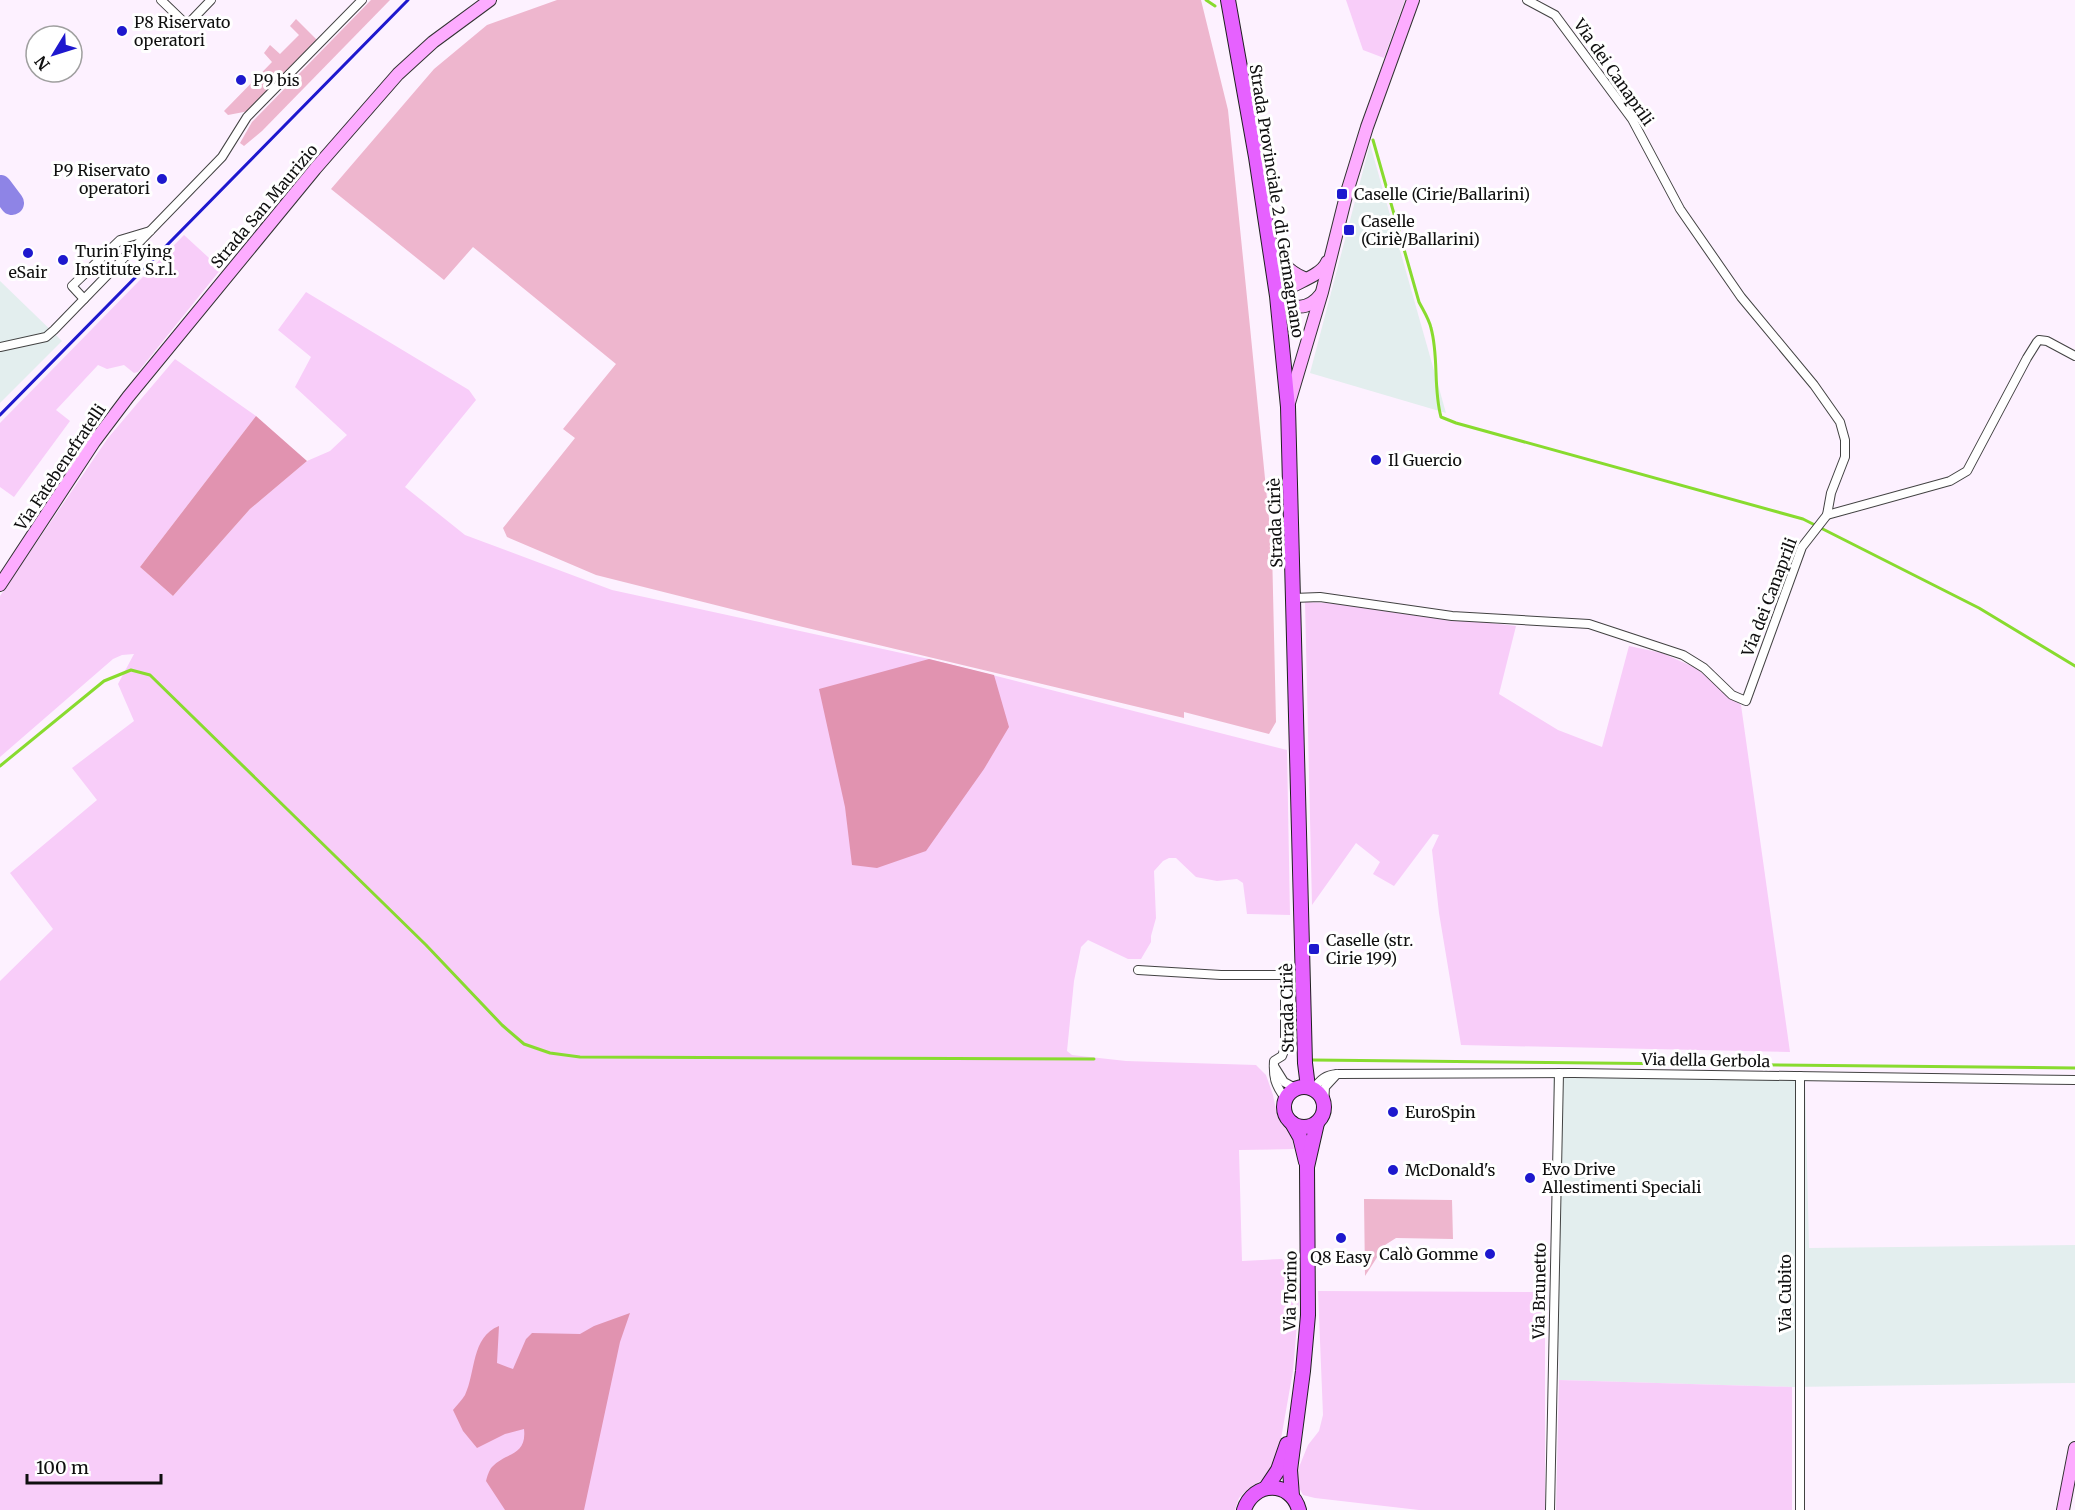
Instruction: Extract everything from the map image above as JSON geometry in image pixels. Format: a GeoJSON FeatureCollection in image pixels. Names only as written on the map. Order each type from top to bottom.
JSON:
{"type":"FeatureCollection","features":[{"type":"Feature","properties":{"kind":"main road","name":"Strada San Maurizio"},"geometry":{"type":"LineString","coordinates":[[128,397],[315,169],[398,74],[433,42],[490,0]]}},
{"type":"Feature","properties":{"kind":"main road","name":"Strada Provinciale 2 di Germagnano"},"geometry":{"type":"LineString","coordinates":[[1228,0],[1277,296],[1288,407]]}},
{"type":"Feature","properties":{"kind":"main road","name":"Strada Ciriè"},"geometry":{"type":"LineString","coordinates":[[1300,1090],[1305,1063],[1288,407],[1322,292],[1347,192],[1369,121],[1413,0]]}},
{"type":"Feature","properties":{"kind":"main road"},"geometry":{"type":"LineString","coordinates":[[1267,230],[1279,259],[1287,268],[1304,278]]}},
{"type":"Feature","properties":{"kind":"main road"},"geometry":{"type":"LineString","coordinates":[[1322,292],[1311,304],[1302,308],[1292,306],[1277,296],[1304,278],[1319,273],[1325,267],[1336,239]]}},
{"type":"Feature","properties":{"kind":"main road","name":"Via Fatebenefratelli"},"geometry":{"type":"LineString","coordinates":[[0,585],[94,442],[128,397]]}},
{"type":"Feature","properties":{"kind":"main road"},"geometry":{"type":"LineString","coordinates":[[1300,1090],[1323,1099],[1324,1105],[1321,1118],[1317,1123],[1304,1127],[1292,1123],[1284,1112],[1300,1090]]}},
{"type":"Feature","properties":{"kind":"main road","name":"Via Torino"},"geometry":{"type":"LineString","coordinates":[[1292,1123],[1300,1137],[1307,1167],[1308,1315],[1290,1470],[1292,1496]]}},
{"type":"Feature","properties":{"kind":"main road","name":"Via Torino"},"geometry":{"type":"LineString","coordinates":[[1307,1167],[1317,1123]]}},
{"type":"Feature","properties":{"kind":"main road","name":"Via Torino"},"geometry":{"type":"LineString","coordinates":[[1244,1510],[1251,1496],[1266,1488],[1278,1470],[1297,1416]]}},
{"type":"Feature","properties":{"kind":"main road"},"geometry":{"type":"LineString","coordinates":[[2063,1510],[2075,1448]]}},
{"type":"Feature","properties":{"kind":"main road"},"geometry":{"type":"LineString","coordinates":[[1266,1488],[1275,1487],[1284,1490],[1292,1496],[1299,1510]]}},
{"type":"Feature","properties":{"kind":"street"},"geometry":{"type":"LineString","coordinates":[[161,0],[186,25],[211,0]]}},
{"type":"Feature","properties":{"kind":"street"},"geometry":{"type":"LineString","coordinates":[[0,347],[46,337],[222,158],[247,117],[362,0]]}},
{"type":"Feature","properties":{"kind":"street","name":"Via dei Canaprili"},"geometry":{"type":"LineString","coordinates":[[1293,598],[1320,597],[1452,616],[1589,624],[1683,655],[1704,668],[1732,695],[1746,701],[1802,547],[1827,515],[1831,493],[1845,457],[1845,440],[1840,422],[1814,385],[1741,297],[1680,209],[1632,119],[1555,15],[1527,0]]}},
{"type":"Feature","properties":{"kind":"street"},"geometry":{"type":"LineString","coordinates":[[84,299],[72,286],[120,240],[152,230]]}},
{"type":"Feature","properties":{"kind":"street"},"geometry":{"type":"LineString","coordinates":[[1827,515],[1950,481],[1966,471],[2031,350],[2039,340],[2047,341],[2075,356]]}},
{"type":"Feature","properties":{"kind":"street"},"geometry":{"type":"LineString","coordinates":[[1138,970],[1221,975],[1282,975],[1285,977],[1285,1048],[1282,1056],[1274,1061],[1273,1077],[1277,1087],[1300,1090],[1329,1074],[1337,1074]]}},
{"type":"Feature","properties":{"kind":"street"},"geometry":{"type":"LineString","coordinates":[[1274,1066],[1284,1082],[1300,1090]]}},
{"type":"Feature","properties":{"kind":"street","name":"Via della Gerbola"},"geometry":{"type":"LineString","coordinates":[[1337,1074],[1559,1073],[2075,1080]]}},
{"type":"Feature","properties":{"kind":"street","name":"Via Brunetto"},"geometry":{"type":"LineString","coordinates":[[1550,1510],[1559,1073]]}},
{"type":"Feature","properties":{"kind":"street"},"geometry":{"type":"LineString","coordinates":[[1324,1105],[1325,1087],[1337,1074]]}},
{"type":"Feature","properties":{"kind":"street","name":"Via Cubito"},"geometry":{"type":"LineString","coordinates":[[1800,1076],[1800,1510]]}},
{"type":"Feature","properties":{"kind":"shaded area"},"geometry":{"type":"Polygon","coordinates":[[[371,0],[390,0],[262,131],[244,146],[240,143],[252,122],[371,0]]]}},
{"type":"Feature","properties":{"kind":"shaded area"},"geometry":{"type":"Polygon","coordinates":[[[557,0],[1201,0],[1228,110],[1272,549],[1276,722],[1269,734],[1184,712],[1184,718],[596,575],[507,537],[503,528],[575,438],[563,429],[616,364],[473,247],[444,280],[331,189],[434,69],[487,25],[557,0]]]}},
{"type":"Feature","properties":{"kind":"shaded area"},"geometry":{"type":"Polygon","coordinates":[[[1346,0],[1405,0],[1384,58],[1363,50],[1346,0]]]}},
{"type":"Feature","properties":{"kind":"shaded area"},"geometry":{"type":"Polygon","coordinates":[[[296,19],[317,40],[249,111],[228,115],[224,111],[272,62],[264,53],[270,45],[280,54],[299,35],[290,26],[296,19]]]}},
{"type":"Feature","properties":{"kind":"shaded area"},"geometry":{"type":"Polygon","coordinates":[[[1370,144],[1446,413],[1310,373],[1370,144]]]}},
{"type":"Feature","properties":{"kind":"shaded area"},"geometry":{"type":"Polygon","coordinates":[[[184,235],[221,269],[138,372],[134,373],[124,365],[107,369],[98,365],[56,410],[70,421],[14,497],[0,487],[0,423],[184,235]]]}},
{"type":"Feature","properties":{"kind":"shaded area"},"geometry":{"type":"Polygon","coordinates":[[[0,281],[62,341],[0,403],[0,281]]]}},
{"type":"Feature","properties":{"kind":"shaded area"},"geometry":{"type":"Polygon","coordinates":[[[306,292],[469,390],[476,400],[405,487],[465,535],[612,590],[929,659],[1287,750],[1290,915],[1247,914],[1243,883],[1237,879],[1217,881],[1196,877],[1176,858],[1163,861],[1154,871],[1156,918],[1151,942],[1141,959],[1128,959],[1088,940],[1081,947],[1074,981],[1067,1051],[1072,1055],[1126,1061],[1256,1065],[1266,1075],[1277,1115],[1291,1131],[1294,1149],[1239,1150],[1242,1261],[1282,1259],[1300,1288],[1293,1371],[1279,1450],[1270,1475],[1248,1489],[1239,1498],[1235,1510],[0,1510],[0,981],[53,929],[10,873],[97,800],[72,768],[134,721],[118,684],[134,654],[122,655],[113,659],[0,757],[0,596],[108,438],[175,359],[256,416],[140,567],[173,596],[250,509],[307,461],[330,451],[347,435],[295,387],[311,357],[278,330],[306,292]]]}},
{"type":"Feature","properties":{"kind":"shaded area"},"geometry":{"type":"Polygon","coordinates":[[[256,416],[307,461],[250,509],[173,596],[140,567],[256,416]]]}},
{"type":"Feature","properties":{"kind":"shaded area"},"geometry":{"type":"Polygon","coordinates":[[[1305,602],[1516,626],[1499,694],[1558,730],[1602,747],[1629,646],[1662,653],[1696,668],[1741,705],[1790,1052],[1461,1045],[1439,913],[1432,850],[1439,835],[1433,834],[1394,886],[1373,874],[1380,862],[1356,843],[1312,905],[1305,602]]]}},
{"type":"Feature","properties":{"kind":"shaded area"},"geometry":{"type":"Polygon","coordinates":[[[929,659],[994,675],[1009,727],[984,769],[926,851],[877,868],[852,865],[845,807],[819,689],[929,659]]]}},
{"type":"Feature","properties":{"kind":"shaded area"},"geometry":{"type":"Polygon","coordinates":[[[1553,1075],[1805,1078],[1809,1248],[2075,1245],[2075,1383],[1792,1387],[1559,1380],[1553,1075]]]}},
{"type":"Feature","properties":{"kind":"shaded area"},"geometry":{"type":"Polygon","coordinates":[[[1364,1199],[1452,1200],[1453,1239],[1396,1238],[1385,1245],[1365,1276],[1364,1199]]]}},
{"type":"Feature","properties":{"kind":"shaded area"},"geometry":{"type":"Polygon","coordinates":[[[1318,1291],[1545,1292],[1545,1510],[1419,1510],[1303,1495],[1296,1482],[1297,1472],[1308,1445],[1319,1431],[1323,1415],[1318,1291]]]}},
{"type":"Feature","properties":{"kind":"shaded area"},"geometry":{"type":"Polygon","coordinates":[[[630,1313],[620,1342],[584,1510],[505,1510],[486,1481],[492,1467],[519,1449],[524,1438],[524,1429],[505,1434],[477,1448],[463,1431],[453,1410],[465,1395],[483,1338],[499,1326],[497,1363],[513,1369],[526,1339],[532,1333],[580,1334],[594,1326],[630,1313]]]}},
{"type":"Feature","properties":{"kind":"shaded area"},"geometry":{"type":"Polygon","coordinates":[[[1559,1380],[1792,1387],[1792,1510],[1556,1510],[1559,1380]]]}},
{"type":"Feature","properties":{"kind":"waterway"},"geometry":{"type":"LineString","coordinates":[[1206,0],[1215,6]]}},
{"type":"Feature","properties":{"kind":"waterway"},"geometry":{"type":"LineString","coordinates":[[1373,140],[1419,302],[1431,328],[1441,417],[1803,519],[1979,608],[2075,666]]}},
{"type":"Feature","properties":{"kind":"waterway"},"geometry":{"type":"LineString","coordinates":[[0,766],[104,681],[131,670],[150,675],[426,945],[502,1025],[524,1044],[550,1053],[580,1057],[1094,1059]]}},
{"type":"Feature","properties":{"kind":"waterway"},"geometry":{"type":"LineString","coordinates":[[1313,1060],[2075,1068]]}},
{"type":"Feature","properties":{"kind":"taxiway"},"geometry":{"type":"LineString","coordinates":[[0,187],[12,203]]}},
{"type":"Feature","properties":{"kind":"railway"},"geometry":{"type":"LineString","coordinates":[[0,415],[408,0]]}},
{"type":"Feature","properties":{"kind":"place","name":"P8 Riservato operatori"},"geometry":{"type":"Point","coordinates":[122,31]}},
{"type":"Feature","properties":{"kind":"place","name":"P9 bis"},"geometry":{"type":"Point","coordinates":[241,80]}},
{"type":"Feature","properties":{"kind":"place","name":"P9 Riservato operatori"},"geometry":{"type":"Point","coordinates":[162,179]}},
{"type":"Feature","properties":{"kind":"place","name":"Caselle (Cirie/Ballarini)"},"geometry":{"type":"Point","coordinates":[1342,194]}},
{"type":"Feature","properties":{"kind":"place","name":"Caselle (Ciriè/Ballarini)"},"geometry":{"type":"Point","coordinates":[1349,230]}},
{"type":"Feature","properties":{"kind":"place","name":"eSair"},"geometry":{"type":"Point","coordinates":[28,253]}},
{"type":"Feature","properties":{"kind":"place","name":"Turin Flying Institute S.r.l."},"geometry":{"type":"Point","coordinates":[63,260]}},
{"type":"Feature","properties":{"kind":"place","name":"Il Guercio"},"geometry":{"type":"Point","coordinates":[1376,460]}},
{"type":"Feature","properties":{"kind":"place","name":"Caselle (str. Cirie 199)"},"geometry":{"type":"Point","coordinates":[1314,949]}},
{"type":"Feature","properties":{"kind":"place","name":"EuroSpin"},"geometry":{"type":"Point","coordinates":[1393,1112]}},
{"type":"Feature","properties":{"kind":"place","name":"McDonald's"},"geometry":{"type":"Point","coordinates":[1393,1170]}},
{"type":"Feature","properties":{"kind":"place","name":"Evo Drive Allestimenti Speciali"},"geometry":{"type":"Point","coordinates":[1530,1178]}},
{"type":"Feature","properties":{"kind":"place","name":"Q8 Easy"},"geometry":{"type":"Point","coordinates":[1341,1238]}},
{"type":"Feature","properties":{"kind":"place","name":"Calò Gomme"},"geometry":{"type":"Point","coordinates":[1490,1254]}}]}
